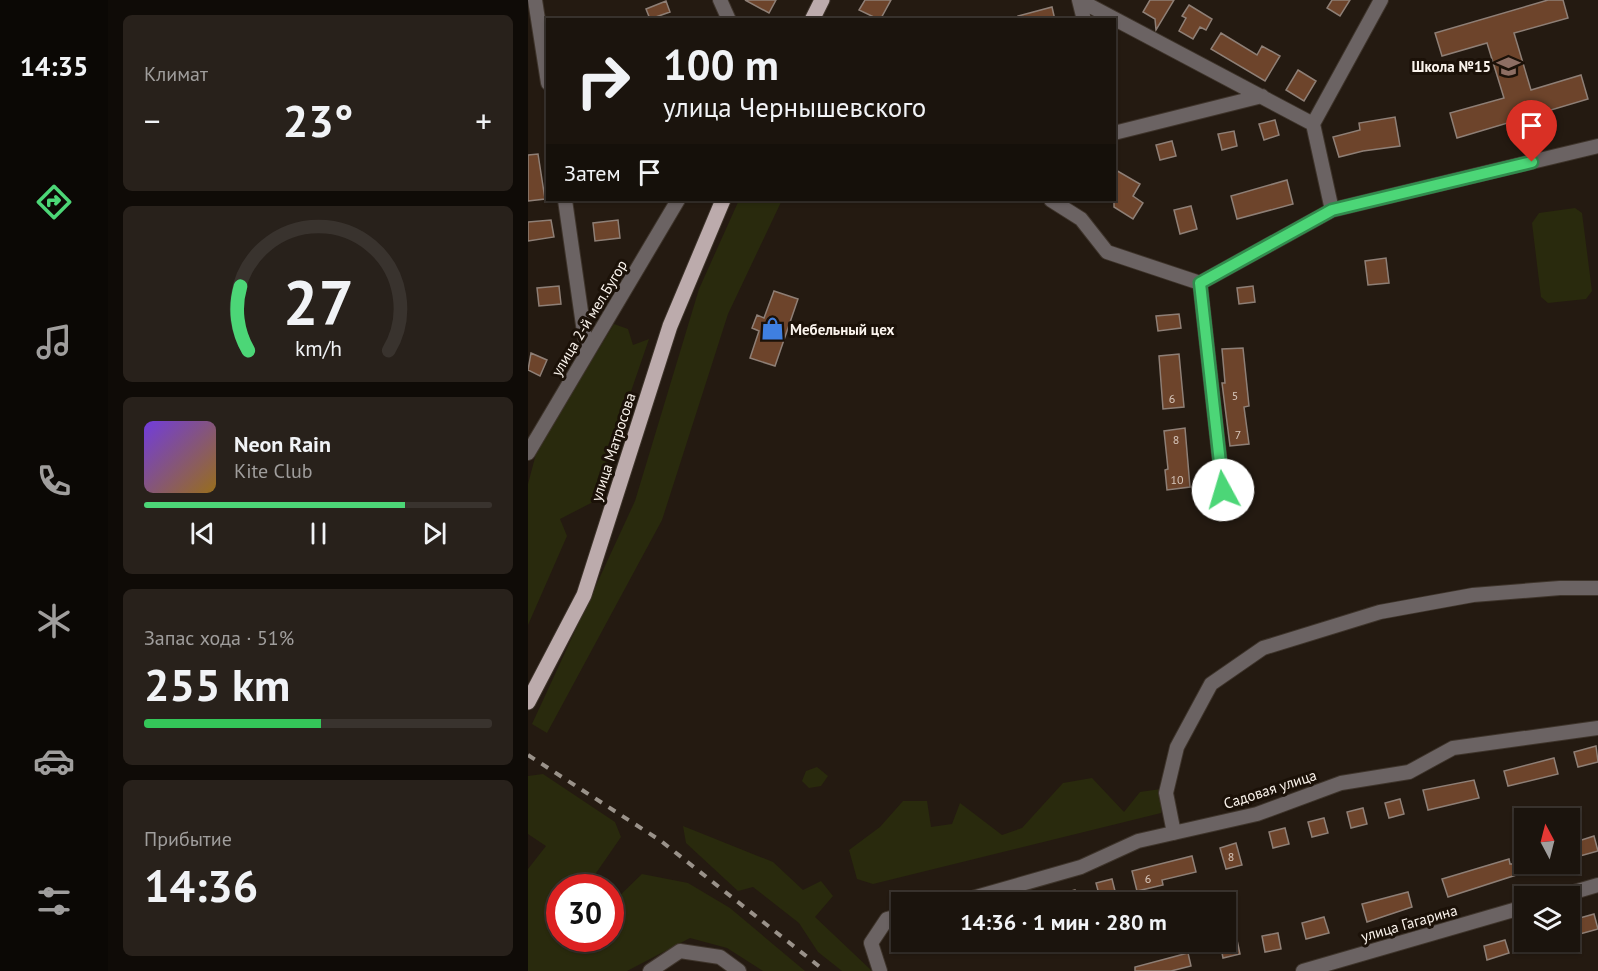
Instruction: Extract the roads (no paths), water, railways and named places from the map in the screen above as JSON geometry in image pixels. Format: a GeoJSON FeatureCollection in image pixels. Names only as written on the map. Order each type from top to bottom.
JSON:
{"type":"FeatureCollection","features":[{"type":"Feature","properties":{"kind":"main road"},"geometry":{"type":"LineString","coordinates":[[813,18],[822,0]]}},
{"type":"Feature","properties":{"kind":"main road","name":"улица Матросова"},"geometry":{"type":"LineString","coordinates":[[528,702],[584,595],[670,326],[723,201]]}},
{"type":"Feature","properties":{"kind":"street"},"geometry":{"type":"LineString","coordinates":[[535,0],[546,70]]}},
{"type":"Feature","properties":{"kind":"street"},"geometry":{"type":"LineString","coordinates":[[720,0],[728,18]]}},
{"type":"Feature","properties":{"kind":"street"},"geometry":{"type":"LineString","coordinates":[[1079,0],[1084,18]]}},
{"type":"Feature","properties":{"kind":"street"},"geometry":{"type":"LineString","coordinates":[[1079,0],[1113,18]]}},
{"type":"Feature","properties":{"kind":"street"},"geometry":{"type":"LineString","coordinates":[[1332,210],[1313,124],[1381,0]]}},
{"type":"Feature","properties":{"kind":"street"},"geometry":{"type":"LineString","coordinates":[[1116,19],[1313,124]]}},
{"type":"Feature","properties":{"kind":"street"},"geometry":{"type":"LineString","coordinates":[[1116,132],[1262,96]]}},
{"type":"Feature","properties":{"kind":"street"},"geometry":{"type":"LineString","coordinates":[[1053,201],[1081,219],[1107,252],[1200,283],[1332,210],[1598,146]]}},
{"type":"Feature","properties":{"kind":"street"},"geometry":{"type":"LineString","coordinates":[[565,201],[588,353]]}},
{"type":"Feature","properties":{"kind":"street","name":"улица 2-й мел.Бугор"},"geometry":{"type":"LineString","coordinates":[[528,453],[677,201]]}},
{"type":"Feature","properties":{"kind":"street"},"geometry":{"type":"LineString","coordinates":[[1200,283],[1223,490]]}},
{"type":"Feature","properties":{"kind":"street"},"geometry":{"type":"LineString","coordinates":[[1174,833],[1166,793],[1177,747],[1211,684],[1263,648],[1380,612],[1473,595],[1560,588],[1598,588]]}},
{"type":"Feature","properties":{"kind":"street","name":"Садовая улица"},"geometry":{"type":"LineString","coordinates":[[994,892],[1082,867],[1138,841],[1257,814],[1341,783],[1409,772],[1453,748],[1598,728]]}},
{"type":"Feature","properties":{"kind":"street"},"geometry":{"type":"LineString","coordinates":[[1580,890],[1598,885]]}},
{"type":"Feature","properties":{"kind":"street","name":"улица Гагарина"},"geometry":{"type":"LineString","coordinates":[[1303,971],[1514,910]]}},
{"type":"Feature","properties":{"kind":"street"},"geometry":{"type":"LineString","coordinates":[[880,971],[871,943],[887,919],[891,918]]}},
{"type":"Feature","properties":{"kind":"street"},"geometry":{"type":"LineString","coordinates":[[650,971],[680,951],[720,957],[739,971]]}},
{"type":"Feature","properties":{"kind":"railway"},"geometry":{"type":"LineString","coordinates":[[528,755],[661,841],[825,971]]}},
{"type":"Feature","properties":{"kind":"place","name":"Школа №15"},"geometry":{"type":"Point","coordinates":[1509,66]}},
{"type":"Feature","properties":{"kind":"place","name":"Мебельный цех"},"geometry":{"type":"Point","coordinates":[772,329]}}]}
